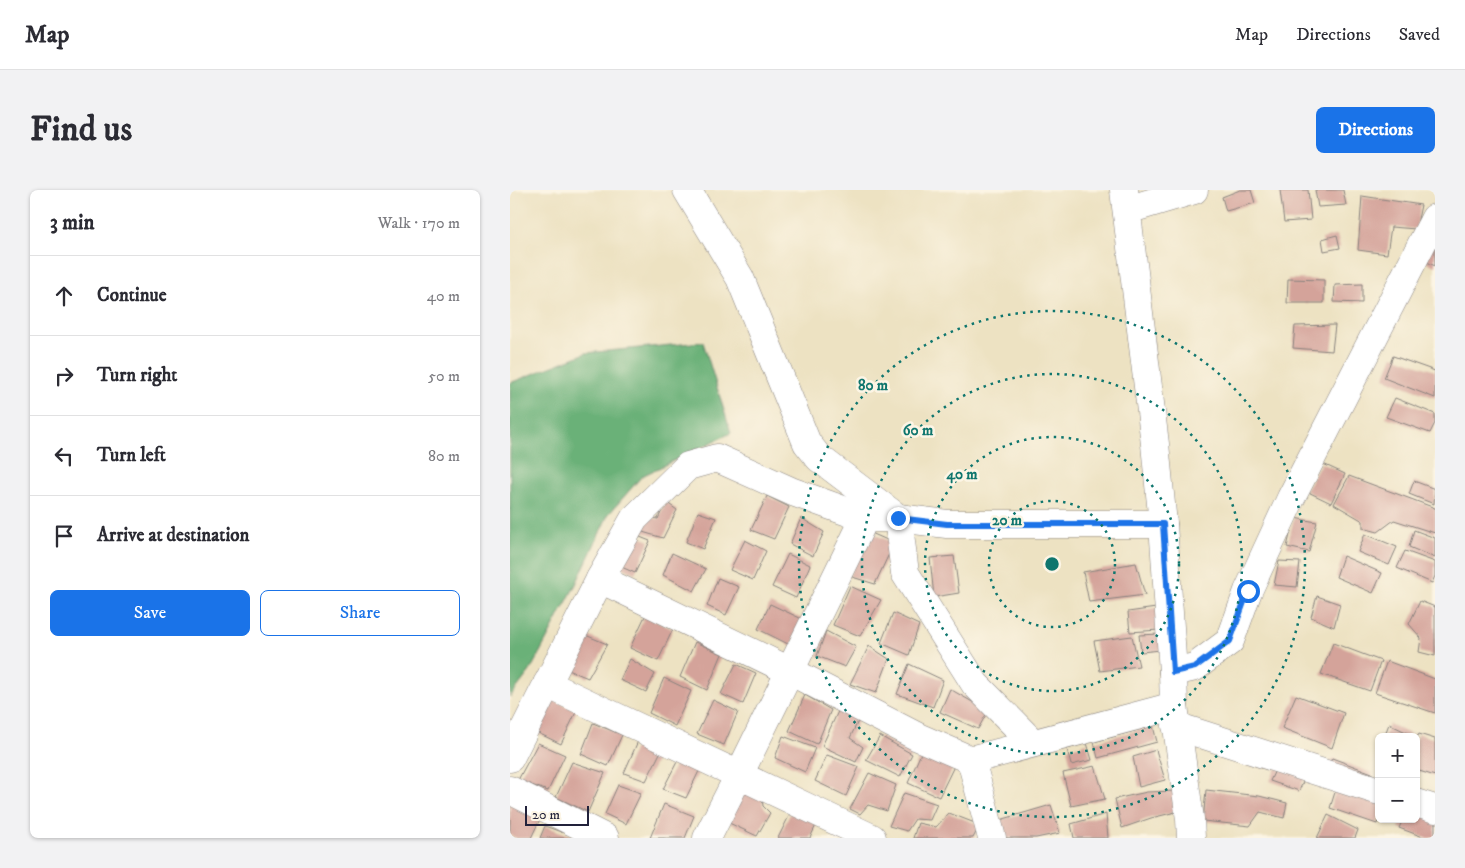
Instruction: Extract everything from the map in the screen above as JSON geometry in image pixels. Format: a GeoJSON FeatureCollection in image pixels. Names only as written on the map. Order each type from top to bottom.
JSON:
{"type":"FeatureCollection","features":[{"type":"Feature","properties":{"kind":"street"},"geometry":{"type":"LineString","coordinates":[[687,190],[740,278],[807,443],[819,458],[898,518],[905,573],[975,684],[1033,744]]}},
{"type":"Feature","properties":{"kind":"street"},"geometry":{"type":"LineString","coordinates":[[1191,838],[1175,716],[1163,524],[1155,444],[1125,200],[1194,190]]}},
{"type":"Feature","properties":{"kind":"street"},"geometry":{"type":"LineString","coordinates":[[1173,672],[1195,667],[1230,641],[1248,591],[1291,498],[1435,218]]}},
{"type":"Feature","properties":{"kind":"street"},"geometry":{"type":"LineString","coordinates":[[510,758],[600,579],[634,519],[688,466],[717,458],[794,492],[865,518],[898,518],[947,524],[1163,524]]}},
{"type":"Feature","properties":{"kind":"street"},"geometry":{"type":"LineString","coordinates":[[707,838],[865,518]]}},
{"type":"Feature","properties":{"kind":"street"},"geometry":{"type":"LineString","coordinates":[[600,579],[790,671],[918,737],[971,760],[1033,744],[1175,716],[1375,790]]}},
{"type":"Feature","properties":{"kind":"street"},"geometry":{"type":"LineString","coordinates":[[547,684],[739,775],[845,832],[872,838]]}},
{"type":"Feature","properties":{"kind":"street"},"geometry":{"type":"LineString","coordinates":[[971,760],[992,838]]}},
{"type":"Feature","properties":{"kind":"street"},"geometry":{"type":"LineString","coordinates":[[510,790],[605,838]]}},
{"type":"Feature","properties":{"kind":"street"},"geometry":{"type":"LineString","coordinates":[[1420,804],[1435,809]]}},
{"type":"Feature","properties":{"kind":"green space"},"geometry":{"type":"Polygon","coordinates":[[[703,342],[731,433],[642,476],[608,515],[576,584],[530,671],[510,697],[510,383],[586,353],[703,342]]]}},
{"type":"Feature","properties":{"kind":"building"},"geometry":{"type":"Polygon","coordinates":[[[1240,190],[1251,190],[1255,203],[1226,211],[1222,197],[1240,190]]]}},
{"type":"Feature","properties":{"kind":"building"},"geometry":{"type":"Polygon","coordinates":[[[1280,190],[1308,190],[1311,220],[1284,222],[1280,190]]]}},
{"type":"Feature","properties":{"kind":"building"},"geometry":{"type":"Polygon","coordinates":[[[1315,190],[1343,190],[1346,205],[1318,207],[1315,190]]]}},
{"type":"Feature","properties":{"kind":"building"},"geometry":{"type":"Polygon","coordinates":[[[1362,196],[1421,205],[1416,229],[1391,227],[1387,254],[1358,250],[1362,196]]]}},
{"type":"Feature","properties":{"kind":"building"},"geometry":{"type":"Polygon","coordinates":[[[1337,235],[1340,248],[1324,251],[1322,239],[1337,235]]]}},
{"type":"Feature","properties":{"kind":"building"},"geometry":{"type":"Polygon","coordinates":[[[1435,243],[1435,266],[1425,261],[1435,243]]]}},
{"type":"Feature","properties":{"kind":"building"},"geometry":{"type":"Polygon","coordinates":[[[1288,279],[1324,280],[1324,303],[1287,303],[1288,279]]]}},
{"type":"Feature","properties":{"kind":"building"},"geometry":{"type":"Polygon","coordinates":[[[1362,284],[1362,303],[1334,302],[1335,285],[1362,284]]]}},
{"type":"Feature","properties":{"kind":"building"},"geometry":{"type":"Polygon","coordinates":[[[1335,325],[1332,351],[1293,348],[1295,326],[1335,325]]]}},
{"type":"Feature","properties":{"kind":"building"},"geometry":{"type":"Polygon","coordinates":[[[1393,356],[1435,371],[1435,398],[1384,378],[1393,356]]]}},
{"type":"Feature","properties":{"kind":"building"},"geometry":{"type":"Polygon","coordinates":[[[1395,398],[1435,414],[1435,423],[1430,433],[1386,417],[1395,398]]]}},
{"type":"Feature","properties":{"kind":"building"},"geometry":{"type":"Polygon","coordinates":[[[1321,463],[1345,474],[1331,503],[1306,491],[1321,463]]]}},
{"type":"Feature","properties":{"kind":"building"},"geometry":{"type":"Polygon","coordinates":[[[1349,476],[1435,508],[1435,533],[1394,520],[1378,532],[1363,528],[1363,521],[1334,504],[1349,476]]]}},
{"type":"Feature","properties":{"kind":"building"},"geometry":{"type":"Polygon","coordinates":[[[1414,481],[1435,489],[1434,504],[1409,494],[1414,481]]]}},
{"type":"Feature","properties":{"kind":"building"},"geometry":{"type":"Polygon","coordinates":[[[767,496],[789,507],[774,539],[751,530],[767,496]]]}},
{"type":"Feature","properties":{"kind":"building"},"geometry":{"type":"Polygon","coordinates":[[[666,502],[677,510],[663,538],[639,531],[645,517],[658,519],[666,502]]]}},
{"type":"Feature","properties":{"kind":"building"},"geometry":{"type":"Polygon","coordinates":[[[698,512],[716,518],[703,549],[686,542],[698,512]]]}},
{"type":"Feature","properties":{"kind":"building"},"geometry":{"type":"Polygon","coordinates":[[[801,518],[824,532],[813,556],[790,544],[801,518]]]}},
{"type":"Feature","properties":{"kind":"building"},"geometry":{"type":"Polygon","coordinates":[[[1294,518],[1317,522],[1309,552],[1287,547],[1294,518]]]}},
{"type":"Feature","properties":{"kind":"building"},"geometry":{"type":"Polygon","coordinates":[[[1414,530],[1435,538],[1435,558],[1409,547],[1414,530]]]}},
{"type":"Feature","properties":{"kind":"building"},"geometry":{"type":"Polygon","coordinates":[[[869,532],[894,543],[875,584],[849,576],[869,532]]]}},
{"type":"Feature","properties":{"kind":"building"},"geometry":{"type":"Polygon","coordinates":[[[1365,534],[1397,547],[1389,565],[1358,552],[1365,534]]]}},
{"type":"Feature","properties":{"kind":"building"},"geometry":{"type":"Polygon","coordinates":[[[635,535],[650,541],[635,573],[617,565],[635,535]]]}},
{"type":"Feature","properties":{"kind":"building"},"geometry":{"type":"Polygon","coordinates":[[[745,540],[766,551],[753,580],[730,570],[745,540]]]}},
{"type":"Feature","properties":{"kind":"building"},"geometry":{"type":"Polygon","coordinates":[[[1405,551],[1435,562],[1435,576],[1432,583],[1397,568],[1405,551]]]}},
{"type":"Feature","properties":{"kind":"building"},"geometry":{"type":"Polygon","coordinates":[[[672,553],[706,569],[694,591],[663,575],[672,553]]]}},
{"type":"Feature","properties":{"kind":"building"},"geometry":{"type":"Polygon","coordinates":[[[788,554],[810,565],[796,598],[772,587],[788,554]]]}},
{"type":"Feature","properties":{"kind":"building"},"geometry":{"type":"Polygon","coordinates":[[[954,556],[959,593],[934,597],[930,558],[954,556]]]}},
{"type":"Feature","properties":{"kind":"building"},"geometry":{"type":"Polygon","coordinates":[[[1343,556],[1382,573],[1373,593],[1336,577],[1343,556]]]}},
{"type":"Feature","properties":{"kind":"building"},"geometry":{"type":"Polygon","coordinates":[[[1279,561],[1300,562],[1297,587],[1274,585],[1279,561]]]}},
{"type":"Feature","properties":{"kind":"building"},"geometry":{"type":"Polygon","coordinates":[[[1136,563],[1145,595],[1089,602],[1083,572],[1136,563]]]}},
{"type":"Feature","properties":{"kind":"building"},"geometry":{"type":"Polygon","coordinates":[[[718,578],[739,587],[726,615],[707,606],[718,578]]]}},
{"type":"Feature","properties":{"kind":"building"},"geometry":{"type":"Polygon","coordinates":[[[850,586],[881,600],[860,636],[833,625],[850,586]]]}},
{"type":"Feature","properties":{"kind":"building"},"geometry":{"type":"Polygon","coordinates":[[[1317,596],[1340,604],[1334,627],[1311,617],[1317,596]]]}},
{"type":"Feature","properties":{"kind":"building"},"geometry":{"type":"Polygon","coordinates":[[[1420,601],[1435,607],[1435,656],[1419,652],[1421,638],[1409,624],[1420,601]]]}},
{"type":"Feature","properties":{"kind":"building"},"geometry":{"type":"Polygon","coordinates":[[[770,604],[802,619],[792,646],[758,629],[770,604]]]}},
{"type":"Feature","properties":{"kind":"building"},"geometry":{"type":"Polygon","coordinates":[[[1156,608],[1159,630],[1130,632],[1128,612],[1156,608]]]}},
{"type":"Feature","properties":{"kind":"building"},"geometry":{"type":"Polygon","coordinates":[[[893,613],[919,625],[909,655],[881,643],[893,613]]]}},
{"type":"Feature","properties":{"kind":"building"},"geometry":{"type":"Polygon","coordinates":[[[645,616],[673,629],[658,661],[630,648],[645,616]]]}},
{"type":"Feature","properties":{"kind":"building"},"geometry":{"type":"Polygon","coordinates":[[[826,631],[856,647],[845,667],[817,656],[826,631]]]}},
{"type":"Feature","properties":{"kind":"building"},"geometry":{"type":"Polygon","coordinates":[[[583,634],[607,644],[588,678],[566,669],[583,634]]]}},
{"type":"Feature","properties":{"kind":"building"},"geometry":{"type":"Polygon","coordinates":[[[1160,634],[1161,650],[1141,652],[1139,635],[1160,634]]]}},
{"type":"Feature","properties":{"kind":"building"},"geometry":{"type":"Polygon","coordinates":[[[1132,636],[1139,666],[1100,671],[1094,641],[1132,636]]]}},
{"type":"Feature","properties":{"kind":"building"},"geometry":{"type":"Polygon","coordinates":[[[695,642],[722,654],[707,690],[680,677],[695,642]]]}},
{"type":"Feature","properties":{"kind":"building"},"geometry":{"type":"Polygon","coordinates":[[[1333,643],[1381,661],[1370,691],[1321,674],[1333,643]]]}},
{"type":"Feature","properties":{"kind":"building"},"geometry":{"type":"Polygon","coordinates":[[[869,646],[889,659],[876,693],[850,684],[869,646]]]}},
{"type":"Feature","properties":{"kind":"building"},"geometry":{"type":"Polygon","coordinates":[[[630,659],[655,674],[646,692],[620,680],[630,659]]]}},
{"type":"Feature","properties":{"kind":"building"},"geometry":{"type":"Polygon","coordinates":[[[1387,661],[1435,679],[1435,713],[1375,693],[1387,661]]]}},
{"type":"Feature","properties":{"kind":"building"},"geometry":{"type":"Polygon","coordinates":[[[736,664],[756,673],[743,704],[721,694],[736,664]]]}},
{"type":"Feature","properties":{"kind":"building"},"geometry":{"type":"Polygon","coordinates":[[[909,664],[943,680],[933,707],[897,694],[909,664]]]}},
{"type":"Feature","properties":{"kind":"building"},"geometry":{"type":"Polygon","coordinates":[[[664,678],[691,691],[675,726],[649,713],[664,678]]]}},
{"type":"Feature","properties":{"kind":"building"},"geometry":{"type":"Polygon","coordinates":[[[950,689],[988,711],[978,729],[940,712],[950,689]]]}},
{"type":"Feature","properties":{"kind":"building"},"geometry":{"type":"Polygon","coordinates":[[[805,695],[831,710],[817,744],[789,731],[805,695]]]}},
{"type":"Feature","properties":{"kind":"building"},"geometry":{"type":"Polygon","coordinates":[[[1296,695],[1344,713],[1332,748],[1282,728],[1296,695]]]}},
{"type":"Feature","properties":{"kind":"building"},"geometry":{"type":"Polygon","coordinates":[[[553,700],[577,710],[561,744],[536,732],[553,700]]]}},
{"type":"Feature","properties":{"kind":"building"},"geometry":{"type":"Polygon","coordinates":[[[713,700],[738,712],[724,745],[697,734],[713,700]]]}},
{"type":"Feature","properties":{"kind":"building"},"geometry":{"type":"Polygon","coordinates":[[[840,707],[860,717],[850,738],[863,747],[856,762],[822,746],[840,707]]]}},
{"type":"Feature","properties":{"kind":"building"},"geometry":{"type":"Polygon","coordinates":[[[593,723],[622,735],[608,766],[581,754],[593,723]]]}},
{"type":"Feature","properties":{"kind":"building"},"geometry":{"type":"Polygon","coordinates":[[[1389,724],[1408,733],[1386,733],[1389,724]]]}},
{"type":"Feature","properties":{"kind":"building"},"geometry":{"type":"Polygon","coordinates":[[[1153,726],[1157,742],[1098,758],[1094,742],[1153,726]]]}},
{"type":"Feature","properties":{"kind":"building"},"geometry":{"type":"Polygon","coordinates":[[[1420,734],[1435,739],[1435,776],[1420,771],[1420,734]]]}},
{"type":"Feature","properties":{"kind":"building"},"geometry":{"type":"Polygon","coordinates":[[[783,736],[815,748],[805,772],[775,758],[783,736]]]}},
{"type":"Feature","properties":{"kind":"building"},"geometry":{"type":"Polygon","coordinates":[[[880,736],[912,754],[900,777],[866,760],[880,736]]]}},
{"type":"Feature","properties":{"kind":"building"},"geometry":{"type":"Polygon","coordinates":[[[638,741],[661,751],[646,781],[624,773],[638,741]]]}},
{"type":"Feature","properties":{"kind":"building"},"geometry":{"type":"Polygon","coordinates":[[[538,743],[565,755],[548,791],[518,780],[538,743]]]}},
{"type":"Feature","properties":{"kind":"building"},"geometry":{"type":"Polygon","coordinates":[[[1087,743],[1092,760],[1071,765],[1067,749],[1087,743]]]}},
{"type":"Feature","properties":{"kind":"building"},"geometry":{"type":"Polygon","coordinates":[[[1156,750],[1165,780],[1139,787],[1133,757],[1156,750]]]}},
{"type":"Feature","properties":{"kind":"building"},"geometry":{"type":"Polygon","coordinates":[[[921,753],[956,762],[939,797],[908,783],[921,753]]]}},
{"type":"Feature","properties":{"kind":"building"},"geometry":{"type":"Polygon","coordinates":[[[827,755],[859,767],[846,796],[815,781],[827,755]]]}},
{"type":"Feature","properties":{"kind":"building"},"geometry":{"type":"Polygon","coordinates":[[[1332,758],[1372,773],[1370,782],[1328,767],[1332,758]]]}},
{"type":"Feature","properties":{"kind":"building"},"geometry":{"type":"Polygon","coordinates":[[[678,760],[700,769],[686,798],[663,789],[678,760]]]}},
{"type":"Feature","properties":{"kind":"building"},"geometry":{"type":"Polygon","coordinates":[[[572,762],[605,773],[588,812],[556,797],[572,762]]]}},
{"type":"Feature","properties":{"kind":"building"},"geometry":{"type":"Polygon","coordinates":[[[1095,766],[1105,799],[1071,806],[1063,773],[1095,766]]]}},
{"type":"Feature","properties":{"kind":"building"},"geometry":{"type":"Polygon","coordinates":[[[1276,768],[1306,775],[1299,791],[1270,781],[1276,768]]]}},
{"type":"Feature","properties":{"kind":"building"},"geometry":{"type":"Polygon","coordinates":[[[869,773],[896,785],[887,811],[868,805],[860,814],[850,809],[869,773]]]}},
{"type":"Feature","properties":{"kind":"building"},"geometry":{"type":"Polygon","coordinates":[[[618,785],[641,793],[626,824],[605,814],[618,785]]]}},
{"type":"Feature","properties":{"kind":"building"},"geometry":{"type":"Polygon","coordinates":[[[1337,786],[1375,797],[1375,823],[1377,823],[1377,824],[1330,808],[1337,786]]]}},
{"type":"Feature","properties":{"kind":"building"},"geometry":{"type":"Polygon","coordinates":[[[1206,790],[1259,796],[1287,803],[1284,818],[1260,812],[1250,826],[1203,821],[1206,790]]]}},
{"type":"Feature","properties":{"kind":"building"},"geometry":{"type":"Polygon","coordinates":[[[1176,791],[1180,811],[1122,828],[1115,799],[1147,792],[1176,791]]]}},
{"type":"Feature","properties":{"kind":"building"},"geometry":{"type":"Polygon","coordinates":[[[742,793],[762,797],[763,806],[770,813],[757,836],[727,822],[742,793]]]}},
{"type":"Feature","properties":{"kind":"building"},"geometry":{"type":"Polygon","coordinates":[[[904,793],[937,804],[930,820],[915,819],[907,831],[889,826],[904,793]]]}},
{"type":"Feature","properties":{"kind":"building"},"geometry":{"type":"Polygon","coordinates":[[[510,804],[541,817],[531,838],[516,838],[510,835],[510,804]]]}},
{"type":"Feature","properties":{"kind":"building"},"geometry":{"type":"Polygon","coordinates":[[[664,804],[694,816],[685,838],[650,838],[664,804]]]}},
{"type":"Feature","properties":{"kind":"building"},"geometry":{"type":"Polygon","coordinates":[[[1051,805],[1060,833],[1036,838],[1005,838],[1000,820],[1051,805]]]}},
{"type":"Feature","properties":{"kind":"building"},"geometry":{"type":"Polygon","coordinates":[[[791,812],[817,823],[810,838],[778,838],[791,812]]]}},
{"type":"Feature","properties":{"kind":"building"},"geometry":{"type":"Polygon","coordinates":[[[1420,812],[1435,818],[1435,838],[1426,838],[1399,828],[1401,823],[1420,823],[1420,812]]]}},
{"type":"Feature","properties":{"kind":"building"},"geometry":{"type":"Polygon","coordinates":[[[949,813],[980,825],[973,838],[913,838],[918,823],[936,827],[949,813]]]}},
{"type":"Feature","properties":{"kind":"building"},"geometry":{"type":"Polygon","coordinates":[[[1106,814],[1108,838],[1074,838],[1071,824],[1106,814]]]}},
{"type":"Feature","properties":{"kind":"building"},"geometry":{"type":"Polygon","coordinates":[[[1328,815],[1358,830],[1355,838],[1317,838],[1328,815]]]}},
{"type":"Feature","properties":{"kind":"building"},"geometry":{"type":"Polygon","coordinates":[[[545,826],[577,838],[540,838],[545,826]]]}},
{"type":"Feature","properties":{"kind":"route"},"geometry":{"type":"LineString","coordinates":[[898,518],[947,524],[1163,524],[1173,672],[1195,667],[1230,641],[1248,591]]}}]}
